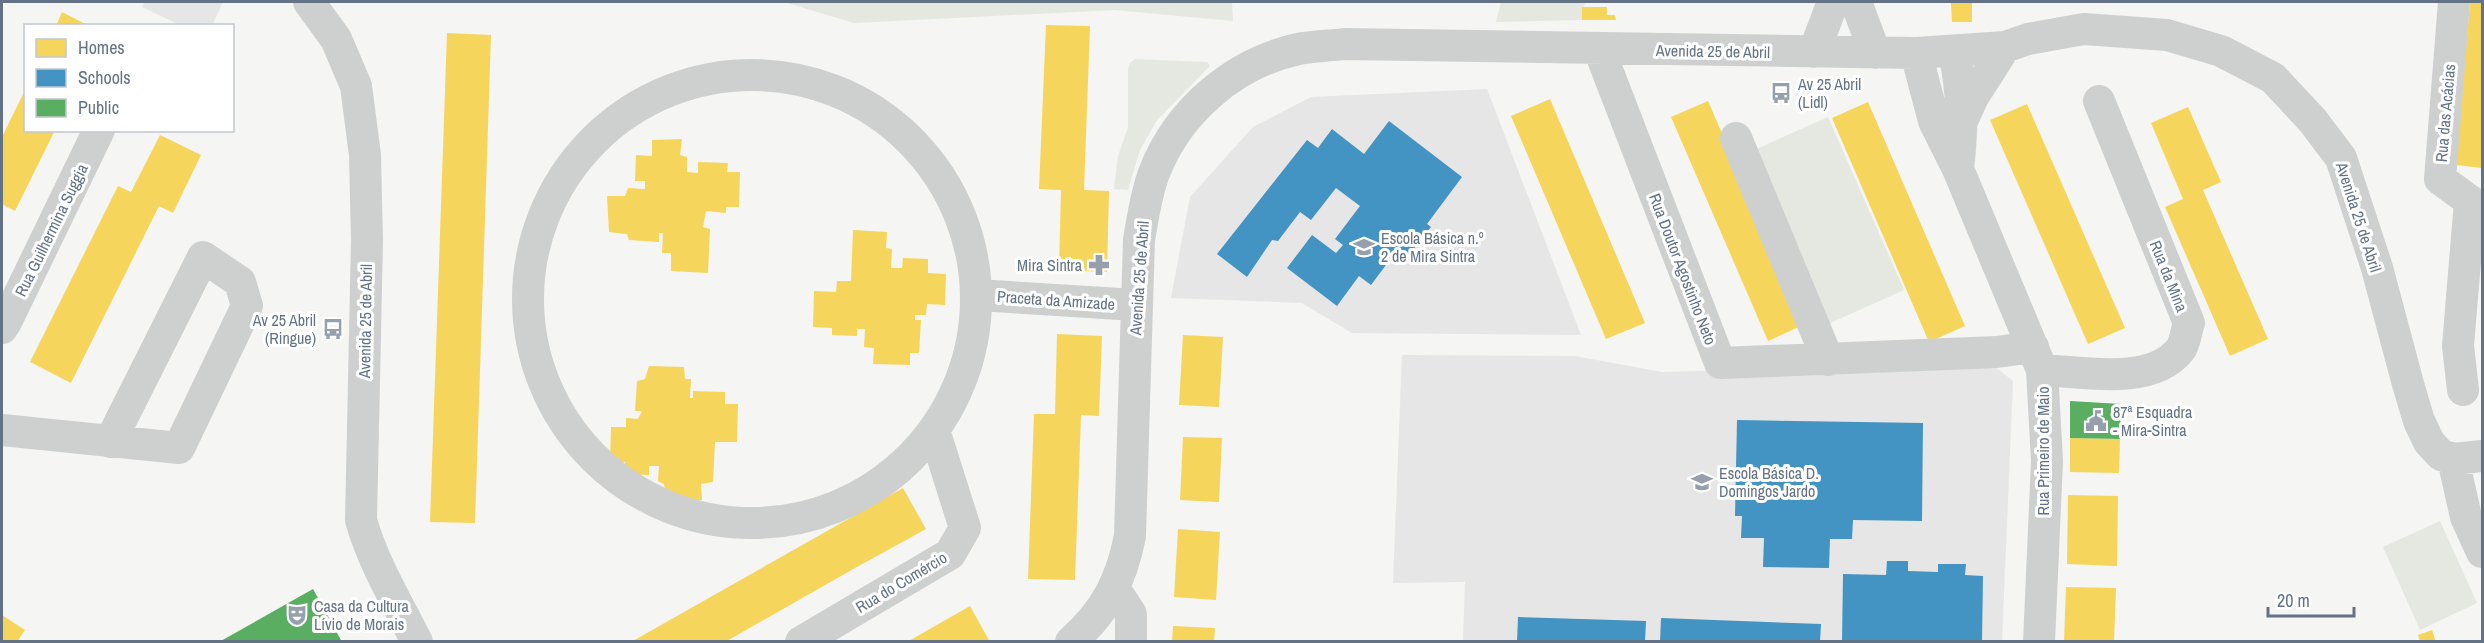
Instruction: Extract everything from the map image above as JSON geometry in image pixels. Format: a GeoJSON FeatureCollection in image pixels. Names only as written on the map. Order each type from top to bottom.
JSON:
{"type":"FeatureCollection","features":[{"type":"Feature","properties":{"kind":"street","name":"Avenida 25 de Abril"},"geometry":{"type":"LineString","coordinates":[[309,2],[336,39],[356,86],[365,155],[367,241],[361,520],[366,539],[388,587],[417,642]]}},
{"type":"Feature","properties":{"kind":"street"},"geometry":{"type":"LineString","coordinates":[[1814,52],[1833,2]]}},
{"type":"Feature","properties":{"kind":"street"},"geometry":{"type":"LineString","coordinates":[[1856,2],[1875,53]]}},
{"type":"Feature","properties":{"kind":"street","name":"Rua das Acácias"},"geometry":{"type":"LineString","coordinates":[[2454,2],[2440,179],[2470,201],[2458,346],[2463,390]]}},
{"type":"Feature","properties":{"kind":"street","name":"Avenida 25 de Abril"},"geometry":{"type":"LineString","coordinates":[[1071,642],[1091,625],[1114,588],[1124,567],[1130,536],[1139,240],[1144,208],[1154,172],[1189,115],[1211,91],[1263,60],[1299,49],[1344,44],[1916,53],[2005,47],[2028,39],[2084,29],[2167,35],[2221,51],[2273,78],[2313,121],[2341,158],[2377,268],[2420,421],[2429,442],[2441,455],[2468,458],[2466,517],[2482,552]]}},
{"type":"Feature","properties":{"kind":"street"},"geometry":{"type":"LineString","coordinates":[[1963,120],[1973,97],[2005,47]]}},
{"type":"Feature","properties":{"kind":"street","name":"Rua Doutor Agostinho Neto"},"geometry":{"type":"LineString","coordinates":[[1599,49],[1720,363],[1997,352],[2038,358]]}},
{"type":"Feature","properties":{"kind":"street","name":"Rua Primeiro de Maio"},"geometry":{"type":"LineString","coordinates":[[1954,52],[1961,86],[1963,120],[1958,169]]}},
{"type":"Feature","properties":{"kind":"street","name":"Rua Primeiro de Maio"},"geometry":{"type":"LineString","coordinates":[[1916,53],[1934,121],[1958,169],[2038,358],[2047,461],[2039,642]]}},
{"type":"Feature","properties":{"kind":"street","name":"Praceta da Amizade"},"geometry":{"type":"LineString","coordinates":[[751,73],[826,85],[874,109],[916,144],[948,187],[968,237],[977,295],[966,366],[934,430],[887,478],[828,510],[763,524],[696,517],[634,492],[608,473],[586,452],[556,411],[537,366],[527,304],[534,241],[559,183],[609,125],[675,87],[751,73]]}},
{"type":"Feature","properties":{"kind":"street","name":"Rua da Mina"},"geometry":{"type":"LineString","coordinates":[[2038,358],[2138,374],[2157,368],[2181,349],[2189,323],[2099,101]]}},
{"type":"Feature","properties":{"kind":"street","name":"Rua Guilhermina Suggia"},"geometry":{"type":"LineString","coordinates":[[2,328],[98,132]]}},
{"type":"Feature","properties":{"kind":"street"},"geometry":{"type":"LineString","coordinates":[[1736,138],[1828,360]]}},
{"type":"Feature","properties":{"kind":"street"},"geometry":{"type":"LineString","coordinates":[[2,430],[179,448],[247,306],[240,282],[203,257],[111,441]]}},
{"type":"Feature","properties":{"kind":"street","name":"Praceta da Amizade"},"geometry":{"type":"LineString","coordinates":[[977,295],[1136,305]]}},
{"type":"Feature","properties":{"kind":"street","name":"Rua do Comércio"},"geometry":{"type":"LineString","coordinates":[[801,642],[950,554],[965,528],[934,430]]}},
{"type":"Feature","properties":{"kind":"street"},"geometry":{"type":"LineString","coordinates":[[1114,588],[1131,614],[1131,642]]}},
{"type":"Feature","properties":{"kind":"shaded area"},"geometry":{"type":"Polygon","coordinates":[[[144,2],[223,2],[213,24],[178,24],[142,7],[144,2]]]}},
{"type":"Feature","properties":{"kind":"shaded area"},"geometry":{"type":"Polygon","coordinates":[[[784,2],[1232,2],[1233,21],[1115,10],[854,23],[784,2]]]}},
{"type":"Feature","properties":{"kind":"shaded area"},"geometry":{"type":"Polygon","coordinates":[[[1501,2],[1586,2],[1582,8],[1582,20],[1496,22],[1501,2]]]}},
{"type":"Feature","properties":{"kind":"shaded area"},"geometry":{"type":"Polygon","coordinates":[[[1135,59],[1207,62],[1210,66],[1157,120],[1140,150],[1128,190],[1114,189],[1118,156],[1128,127],[1128,69],[1130,63],[1135,59]]]}},
{"type":"Feature","properties":{"kind":"shaded area","name":"Escola Básica n.º 2 de Mira Sintra"},"geometry":{"type":"Polygon","coordinates":[[[1487,89],[1581,335],[1352,333],[1302,303],[1171,298],[1190,197],[1253,127],[1311,97],[1487,89]]]}},
{"type":"Feature","properties":{"kind":"shaded area"},"geometry":{"type":"Polygon","coordinates":[[[1828,117],[1904,290],[1828,324],[1752,151],[1828,117]]]}},
{"type":"Feature","properties":{"kind":"shaded area","name":"Escola Básica D. Domingos Jardo"},"geometry":{"type":"Polygon","coordinates":[[[1402,355],[1575,356],[1662,372],[1990,363],[2013,381],[2002,641],[1463,641],[1465,582],[1393,583],[1402,355]]]}},
{"type":"Feature","properties":{"kind":"shaded area"},"geometry":{"type":"Polygon","coordinates":[[[2440,521],[2477,603],[2420,630],[2383,547],[2440,521]]]}},
{"type":"Feature","properties":{"kind":"building: Homes"},"geometry":{"type":"Polygon","coordinates":[[[2470,2],[2482,2],[2482,168],[2456,165],[2470,2]]]}},
{"type":"Feature","properties":{"kind":"building: Homes"},"geometry":{"type":"Polygon","coordinates":[[[1951,3],[1972,3],[1972,22],[1952,22],[1951,3]]]}},
{"type":"Feature","properties":{"kind":"building: Homes"},"geometry":{"type":"Polygon","coordinates":[[[1582,7],[1607,7],[1607,15],[1615,15],[1616,20],[1582,20],[1582,7]]]}},
{"type":"Feature","properties":{"kind":"building: Homes"},"geometry":{"type":"Polygon","coordinates":[[[62,12],[85,24],[57,24],[62,12]]]}},
{"type":"Feature","properties":{"kind":"building: Homes"},"geometry":{"type":"Polygon","coordinates":[[[1046,25],[1090,26],[1084,190],[1109,191],[1107,272],[1059,270],[1061,190],[1039,189],[1046,25]]]}},
{"type":"Feature","properties":{"kind":"building: Homes"},"geometry":{"type":"Polygon","coordinates":[[[447,33],[491,35],[475,523],[430,522],[447,33]]]}},
{"type":"Feature","properties":{"kind":"building: Homes"},"geometry":{"type":"Polygon","coordinates":[[[24,92],[24,132],[54,132],[15,211],[2,204],[2,137],[24,92]]]}},
{"type":"Feature","properties":{"kind":"building: Homes"},"geometry":{"type":"Polygon","coordinates":[[[1550,99],[1645,323],[1606,339],[1511,116],[1550,99]]]}},
{"type":"Feature","properties":{"kind":"building: Homes"},"geometry":{"type":"Polygon","coordinates":[[[1708,101],[1805,324],[1768,341],[1671,117],[1708,101]]]}},
{"type":"Feature","properties":{"kind":"building: Homes"},"geometry":{"type":"Polygon","coordinates":[[[1868,102],[1965,326],[1929,342],[1832,118],[1868,102]]]}},
{"type":"Feature","properties":{"kind":"building: Homes"},"geometry":{"type":"Polygon","coordinates":[[[2027,104],[2125,328],[2088,344],[1990,120],[2027,104]]]}},
{"type":"Feature","properties":{"kind":"building: Homes"},"geometry":{"type":"Polygon","coordinates":[[[2188,107],[2221,182],[2203,190],[2268,339],[2230,356],[2165,207],[2183,199],[2151,123],[2188,107]]]}},
{"type":"Feature","properties":{"kind":"building: Homes"},"geometry":{"type":"Polygon","coordinates":[[[160,135],[201,155],[173,213],[159,206],[71,383],[30,362],[118,186],[131,192],[160,135]]]}},
{"type":"Feature","properties":{"kind":"building: Homes"},"geometry":{"type":"Polygon","coordinates":[[[682,139],[680,155],[687,157],[687,172],[698,173],[698,162],[728,163],[727,172],[740,172],[739,207],[726,207],[726,213],[706,211],[703,227],[710,229],[708,273],[671,271],[671,253],[662,253],[663,233],[659,233],[659,242],[629,240],[627,234],[609,232],[607,196],[625,196],[628,188],[645,189],[645,181],[635,181],[636,155],[652,156],[652,140],[682,139]]]}},
{"type":"Feature","properties":{"kind":"building: Homes"},"geometry":{"type":"Polygon","coordinates":[[[853,230],[887,232],[886,248],[892,249],[891,268],[902,268],[903,258],[928,259],[928,273],[946,274],[945,305],[927,304],[926,315],[915,315],[915,320],[921,320],[919,353],[910,353],[910,365],[873,364],[874,348],[864,347],[865,329],[857,329],[857,336],[832,335],[832,328],[813,327],[814,291],[836,292],[837,281],[851,281],[853,230]]]}},
{"type":"Feature","properties":{"kind":"building: Homes"},"geometry":{"type":"Polygon","coordinates":[[[1057,334],[1102,336],[1099,416],[1081,415],[1075,580],[1028,579],[1034,414],[1055,414],[1057,334]]]}},
{"type":"Feature","properties":{"kind":"building: Homes"},"geometry":{"type":"Polygon","coordinates":[[[1183,335],[1223,337],[1219,407],[1179,405],[1183,335]]]}},
{"type":"Feature","properties":{"kind":"building: Homes"},"geometry":{"type":"Polygon","coordinates":[[[649,366],[684,367],[685,379],[691,379],[690,398],[693,398],[693,391],[725,392],[725,404],[738,404],[737,442],[715,442],[713,482],[701,484],[702,500],[667,500],[664,484],[658,481],[659,466],[649,466],[649,475],[625,474],[625,462],[610,462],[611,427],[626,427],[626,418],[638,419],[642,411],[635,411],[637,381],[645,379],[649,366]]]}},
{"type":"Feature","properties":{"kind":"building: Homes"},"geometry":{"type":"Polygon","coordinates":[[[1183,437],[1222,438],[1219,502],[1180,500],[1183,437]]]}},
{"type":"Feature","properties":{"kind":"building: Homes"},"geometry":{"type":"Polygon","coordinates":[[[2070,438],[2120,439],[2119,473],[2070,472],[2070,438]]]}},
{"type":"Feature","properties":{"kind":"building: Homes"},"geometry":{"type":"Polygon","coordinates":[[[903,488],[926,529],[725,642],[631,642],[903,488]]]}},
{"type":"Feature","properties":{"kind":"building: Homes"},"geometry":{"type":"Polygon","coordinates":[[[2068,495],[2118,496],[2117,566],[2067,564],[2068,495]]]}},
{"type":"Feature","properties":{"kind":"building: Homes"},"geometry":{"type":"Polygon","coordinates":[[[1178,529],[1220,532],[1216,600],[1174,597],[1178,529]]]}},
{"type":"Feature","properties":{"kind":"building: Homes"},"geometry":{"type":"Polygon","coordinates":[[[2066,587],[2116,588],[2114,642],[2064,642],[2066,587]]]}},
{"type":"Feature","properties":{"kind":"building: Homes"},"geometry":{"type":"Polygon","coordinates":[[[970,606],[990,642],[907,642],[970,606]]]}},
{"type":"Feature","properties":{"kind":"building: Homes"},"geometry":{"type":"Polygon","coordinates":[[[2,615],[25,630],[17,642],[2,642],[2,615]]]}},
{"type":"Feature","properties":{"kind":"building: Homes"},"geometry":{"type":"Polygon","coordinates":[[[1173,626],[1215,628],[1214,642],[1172,642],[1173,626]]]}},
{"type":"Feature","properties":{"kind":"building: Homes"},"geometry":{"type":"Polygon","coordinates":[[[2432,630],[2436,642],[2420,642],[2418,635],[2432,630]]]}},
{"type":"Feature","properties":{"kind":"building: Schools"},"geometry":{"type":"Polygon","coordinates":[[[1389,121],[1462,177],[1427,224],[1431,227],[1405,260],[1395,253],[1371,285],[1359,276],[1337,306],[1287,268],[1312,235],[1336,253],[1343,245],[1335,239],[1360,206],[1336,188],[1311,220],[1300,212],[1278,241],[1272,240],[1247,277],[1217,254],[1307,140],[1318,148],[1332,129],[1364,154],[1389,121]]]}},
{"type":"Feature","properties":{"kind":"building: Schools"},"geometry":{"type":"Polygon","coordinates":[[[1737,420],[1923,423],[1922,521],[1853,520],[1852,539],[1830,539],[1829,568],[1763,567],[1764,538],[1741,538],[1742,516],[1735,516],[1737,420]]]}},
{"type":"Feature","properties":{"kind":"building: Schools"},"geometry":{"type":"Polygon","coordinates":[[[1887,561],[1908,561],[1908,571],[1938,572],[1938,564],[1966,564],[1965,575],[1983,576],[1982,642],[1842,642],[1843,574],[1886,575],[1887,561]]]}},
{"type":"Feature","properties":{"kind":"building: Schools"},"geometry":{"type":"Polygon","coordinates":[[[1518,617],[1646,621],[1645,642],[1517,642],[1518,617]]]}},
{"type":"Feature","properties":{"kind":"building: Schools"},"geometry":{"type":"Polygon","coordinates":[[[1661,618],[1821,624],[1820,642],[1660,642],[1661,618]]]}},
{"type":"Feature","properties":{"kind":"building: Public","name":"87ª Esquadra - Mira-Sintra"},"geometry":{"type":"Polygon","coordinates":[[[2070,401],[2121,404],[2120,439],[2070,438],[2070,401]]]}},
{"type":"Feature","properties":{"kind":"building: Public","name":"Casa da Cultura Lívio de Morais"},"geometry":{"type":"Polygon","coordinates":[[[313,589],[342,642],[219,642],[313,589]]]}},
{"type":"Feature","properties":{"kind":"place","name":"Av 25 Abril (Lidl)"},"geometry":{"type":"Point","coordinates":[1781,93]}},
{"type":"Feature","properties":{"kind":"place","name":"Escola Básica n.º 2 de Mira Sintra"},"geometry":{"type":"Point","coordinates":[1364,247]}},
{"type":"Feature","properties":{"kind":"place","name":"Mira Sintra"},"geometry":{"type":"Point","coordinates":[1099,265]}},
{"type":"Feature","properties":{"kind":"place","name":"Av 25 Abril (Ringue)"},"geometry":{"type":"Point","coordinates":[333,329]}},
{"type":"Feature","properties":{"kind":"place","name":"87ª Esquadra - Mira-Sintra"},"geometry":{"type":"Point","coordinates":[2096,421]}},
{"type":"Feature","properties":{"kind":"place","name":"Escola Básica D. Domingos Jardo"},"geometry":{"type":"Point","coordinates":[1702,482]}},
{"type":"Feature","properties":{"kind":"place","name":"Casa da Cultura Lívio de Morais"},"geometry":{"type":"Point","coordinates":[297,615]}}]}
